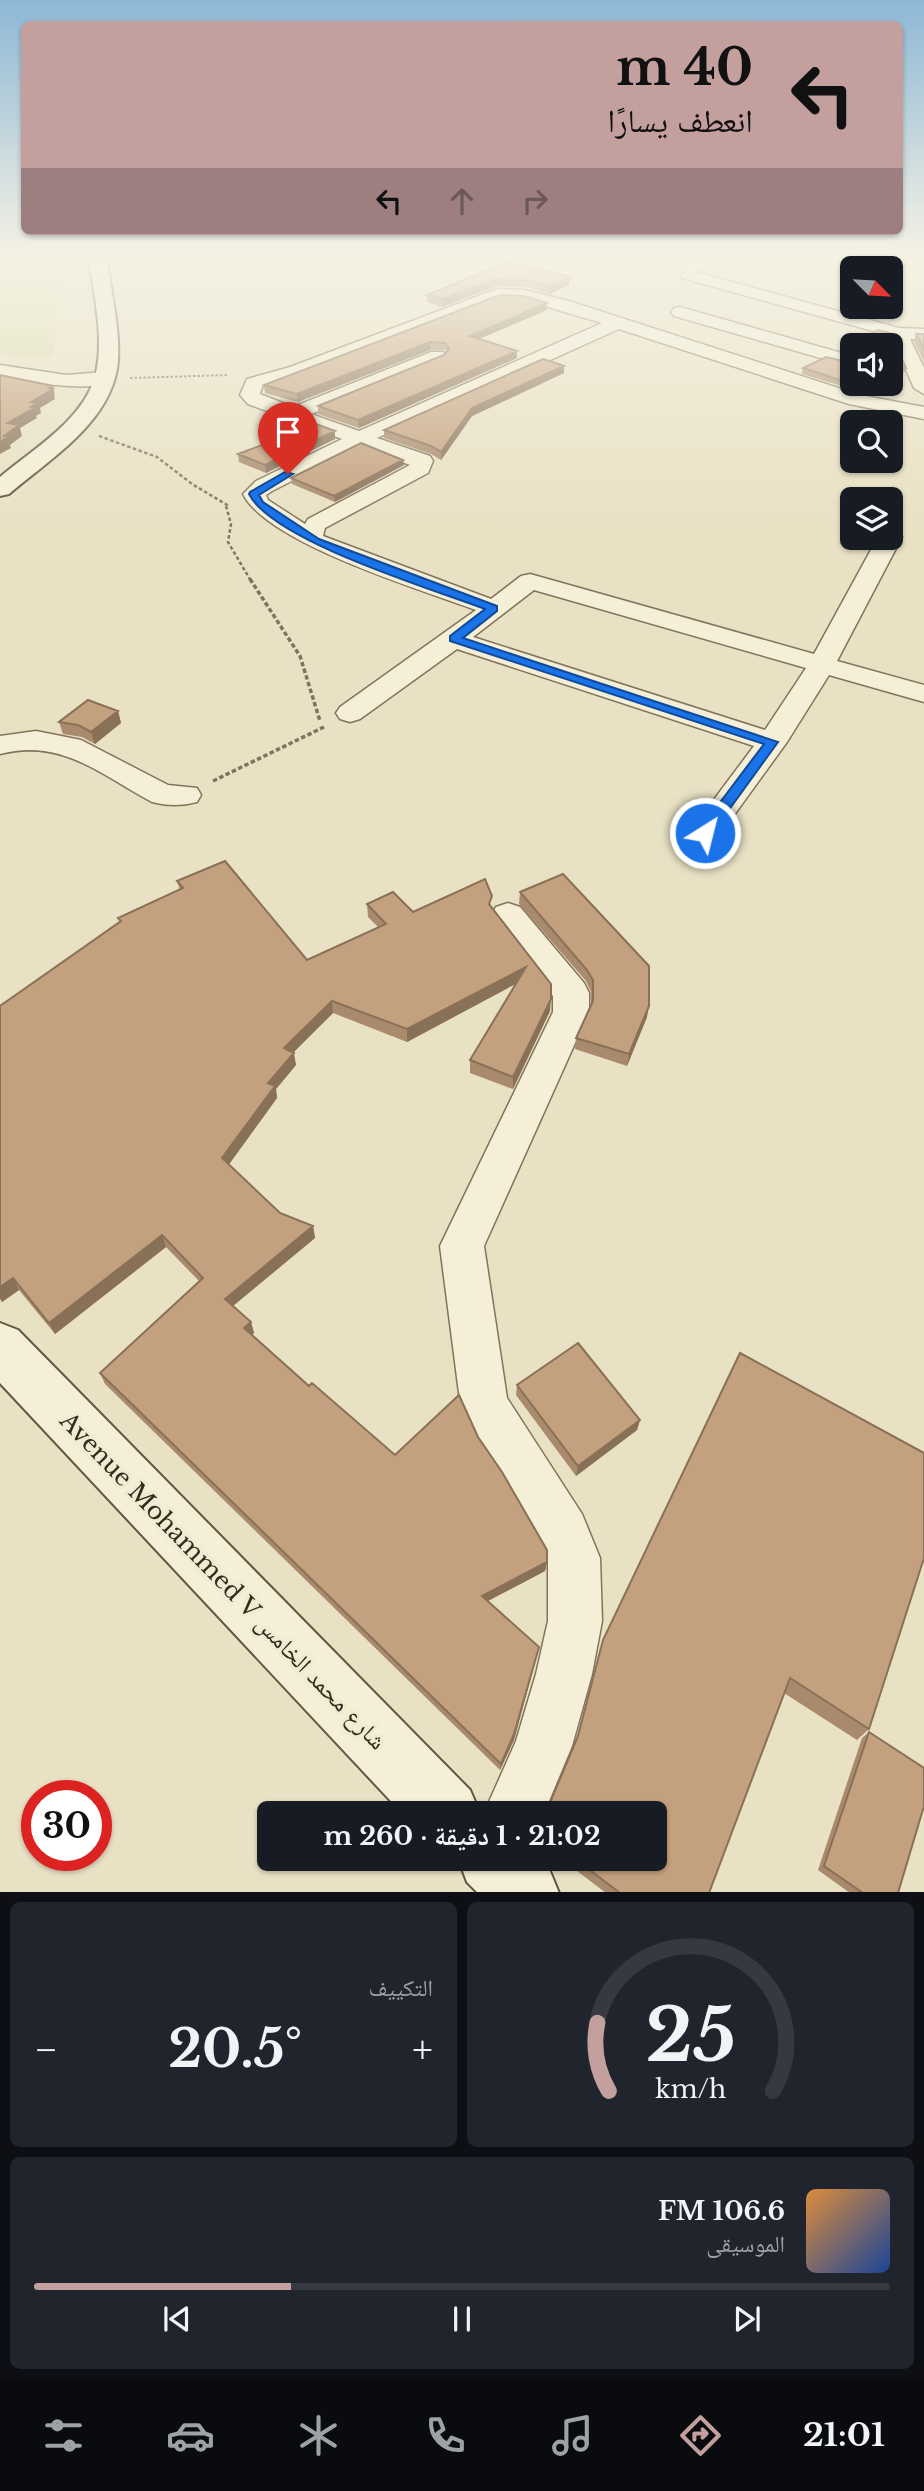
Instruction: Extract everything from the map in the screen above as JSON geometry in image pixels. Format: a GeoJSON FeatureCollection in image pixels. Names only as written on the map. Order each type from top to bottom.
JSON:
{"type":"FeatureCollection","features":[{"type":"Feature","properties":{"kind":"main road"},"geometry":{"type":"LineString","coordinates":[[4,480],[72,428],[89,407],[105,378],[108,347]]}},
{"type":"Feature","properties":{"kind":"main road","name":"Avenue Mohammed V شارع محمد الخامس"},"geometry":{"type":"LineString","coordinates":[[0,1348],[435,1801]]}},
{"type":"Feature","properties":{"kind":"street"},"geometry":{"type":"LineString","coordinates":[[315,541],[310,534],[316,524],[420,468],[422,461],[362,436],[255,400],[250,395],[254,383],[297,371],[357,347]]}},
{"type":"Feature","properties":{"kind":"street"},"geometry":{"type":"LineString","coordinates":[[296,413],[444,358],[410,347]]}},
{"type":"Feature","properties":{"kind":"street"},"geometry":{"type":"LineString","coordinates":[[493,608],[315,541],[259,504],[254,494],[264,486],[362,436],[570,347]]}},
{"type":"Feature","properties":{"kind":"street"},"geometry":{"type":"LineString","coordinates":[[693,347],[856,400],[924,414]]}},
{"type":"Feature","properties":{"kind":"street"},"geometry":{"type":"LineString","coordinates":[[800,347],[840,359]]}},
{"type":"Feature","properties":{"kind":"street"},"geometry":{"type":"LineString","coordinates":[[905,347],[923,385]]}},
{"type":"Feature","properties":{"kind":"street"},"geometry":{"type":"LineString","coordinates":[[477,367],[504,375]]}},
{"type":"Feature","properties":{"kind":"street"},"geometry":{"type":"LineString","coordinates":[[0,371],[66,381],[105,378]]}},
{"type":"Feature","properties":{"kind":"street"},"geometry":{"type":"LineString","coordinates":[[12,391],[35,377]]}},
{"type":"Feature","properties":{"kind":"street"},"geometry":{"type":"LineString","coordinates":[[903,378],[923,385]]}},
{"type":"Feature","properties":{"kind":"street"},"geometry":{"type":"LineString","coordinates":[[856,400],[860,396]]}},
{"type":"Feature","properties":{"kind":"street"},"geometry":{"type":"LineString","coordinates":[[705,833],[772,742],[822,664],[883,550]]}},
{"type":"Feature","properties":{"kind":"street"},"geometry":{"type":"LineString","coordinates":[[350,713],[530,581],[924,694]]}},
{"type":"Feature","properties":{"kind":"street"},"geometry":{"type":"LineString","coordinates":[[454,639],[772,742]]}},
{"type":"Feature","properties":{"kind":"street"},"geometry":{"type":"LineString","coordinates":[[0,745],[24,739],[71,746],[163,795],[186,795]]}},
{"type":"Feature","properties":{"kind":"street"},"geometry":{"type":"LineString","coordinates":[[508,915],[571,993],[571,1012],[557,1038],[535,1095],[462,1246],[484,1401],[497,1429],[522,1461],[564,1532],[574,1558],[575,1621],[564,1674],[524,1801]]}},
{"type":"Feature","properties":{"kind":"path"},"geometry":{"type":"LineString","coordinates":[[105,378],[195,377],[297,371]]}},
{"type":"Feature","properties":{"kind":"path"},"geometry":{"type":"LineString","coordinates":[[72,428],[114,440],[157,457],[226,505],[239,510]]}},
{"type":"Feature","properties":{"kind":"path"},"geometry":{"type":"LineString","coordinates":[[226,505],[231,524],[228,541],[300,656],[323,728]]}},
{"type":"Feature","properties":{"kind":"path"},"geometry":{"type":"LineString","coordinates":[[186,795],[249,761],[350,713]]}},
{"type":"Feature","properties":{"kind":"shaded area"},"geometry":{"type":"Polygon","coordinates":[[[0,347],[54,347],[53,357],[0,356],[0,347]]]}},
{"type":"Feature","properties":{"kind":"building"},"geometry":{"type":"Polygon","coordinates":[[[363,347],[416,347],[297,394],[264,385],[363,347]]]}},
{"type":"Feature","properties":{"kind":"building"},"geometry":{"type":"Polygon","coordinates":[[[505,347],[517,351],[358,420],[318,406],[444,355],[449,349],[505,347]]]}},
{"type":"Feature","properties":{"kind":"building"},"geometry":{"type":"Polygon","coordinates":[[[826,357],[840,360],[840,380],[803,368],[826,357]]]}},
{"type":"Feature","properties":{"kind":"building"},"geometry":{"type":"Polygon","coordinates":[[[543,359],[564,366],[472,408],[441,452],[384,430],[543,359]]]}},
{"type":"Feature","properties":{"kind":"building"},"geometry":{"type":"Polygon","coordinates":[[[0,375],[53,386],[49,388],[53,389],[31,402],[39,403],[31,407],[34,408],[8,423],[19,425],[0,442],[0,375]]]}},
{"type":"Feature","properties":{"kind":"building"},"geometry":{"type":"Polygon","coordinates":[[[294,416],[335,431],[265,465],[238,454],[299,431],[278,423],[294,416]]]}},
{"type":"Feature","properties":{"kind":"building"},"geometry":{"type":"Polygon","coordinates":[[[361,443],[403,460],[334,496],[291,478],[361,443]]]}},
{"type":"Feature","properties":{"kind":"building"},"geometry":{"type":"Polygon","coordinates":[[[88,700],[118,711],[91,732],[78,725],[59,722],[88,700]]]}},
{"type":"Feature","properties":{"kind":"building"},"geometry":{"type":"Polygon","coordinates":[[[225,861],[307,960],[386,924],[367,904],[393,892],[413,912],[485,879],[492,896],[489,904],[551,984],[551,999],[513,1077],[470,1060],[526,967],[407,1029],[332,1001],[284,1048],[294,1053],[268,1083],[275,1086],[222,1158],[280,1213],[313,1226],[225,1299],[251,1322],[244,1328],[309,1386],[312,1383],[395,1455],[459,1395],[478,1437],[502,1472],[547,1550],[547,1562],[482,1596],[539,1647],[514,1734],[501,1764],[100,1373],[203,1278],[162,1235],[49,1323],[13,1278],[0,1287],[0,1006],[121,921],[118,918],[183,888],[177,881],[225,861]]]}},
{"type":"Feature","properties":{"kind":"building"},"geometry":{"type":"Polygon","coordinates":[[[563,874],[649,966],[649,1006],[629,1054],[576,1038],[593,1001],[593,980],[520,892],[563,874]]]}},
{"type":"Feature","properties":{"kind":"building"},"geometry":{"type":"Polygon","coordinates":[[[578,1343],[640,1420],[578,1466],[517,1385],[578,1343]]]}},
{"type":"Feature","properties":{"kind":"building"},"geometry":{"type":"Polygon","coordinates":[[[740,1353],[924,1453],[924,1558],[869,1729],[790,1678],[709,1892],[619,1892],[591,1871],[667,1871],[667,1801],[551,1801],[578,1736],[603,1640],[740,1353]]]}},
{"type":"Feature","properties":{"kind":"building"},"geometry":{"type":"Polygon","coordinates":[[[869,1732],[924,1768],[924,1806],[898,1892],[862,1892],[824,1866],[869,1732]]]}},
{"type":"Feature","properties":{"kind":"route"},"geometry":{"type":"LineString","coordinates":[[288,474],[254,494],[259,504],[315,541],[493,608],[454,639],[772,742],[705,833]]}}]}
